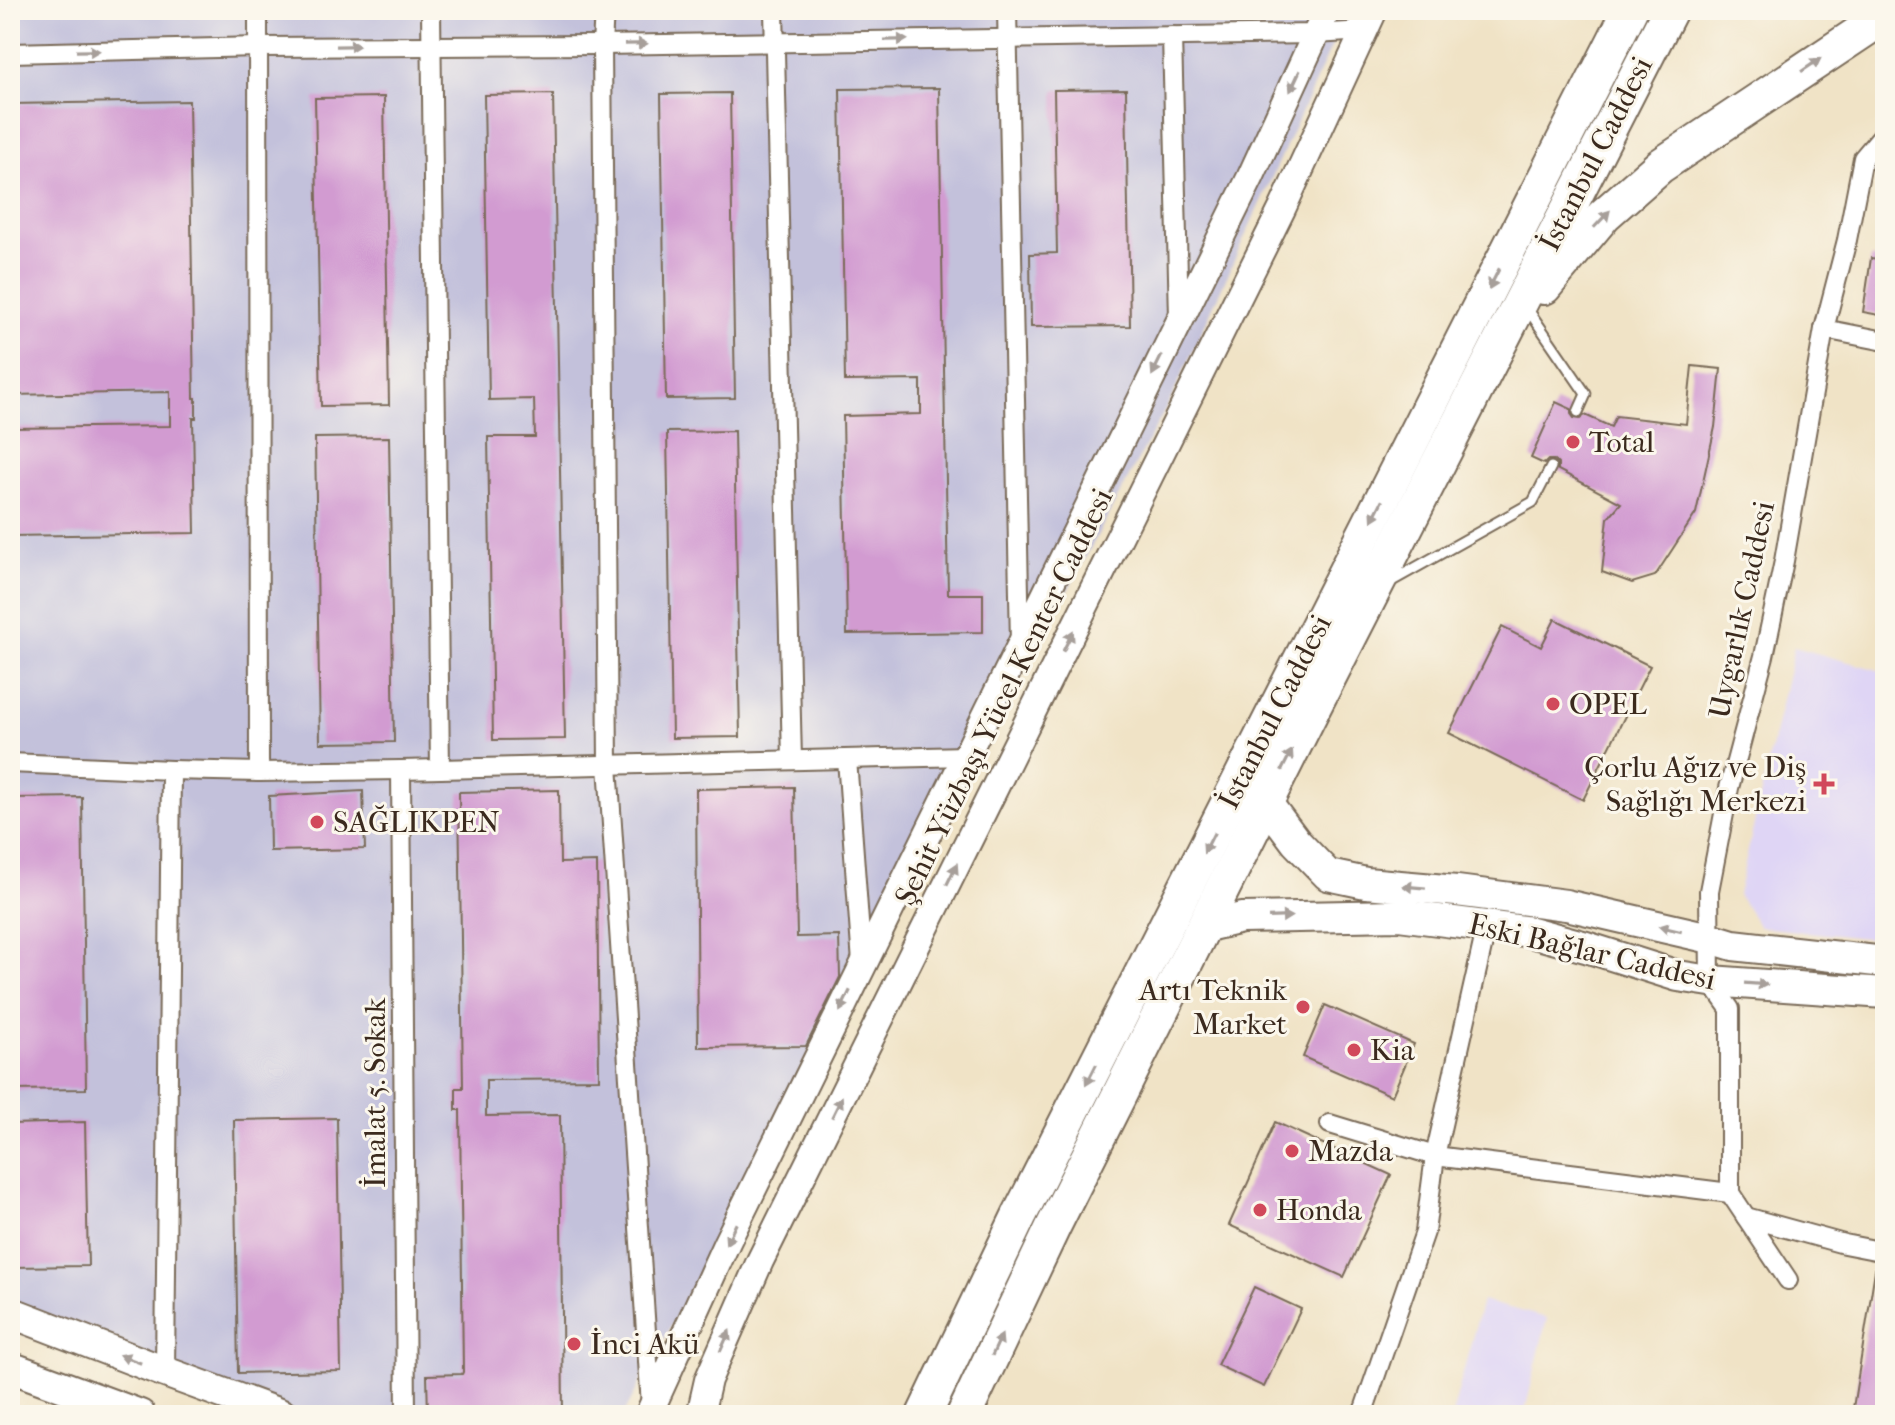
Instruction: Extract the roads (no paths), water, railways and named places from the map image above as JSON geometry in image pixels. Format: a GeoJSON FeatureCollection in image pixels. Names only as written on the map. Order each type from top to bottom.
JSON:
{"type":"FeatureCollection","features":[{"type":"Feature","properties":{"kind":"highway"},"geometry":{"type":"LineString","coordinates":[[1514,240],[1604,10]]}},
{"type":"Feature","properties":{"kind":"highway","name":"İstanbul Caddesi"},"geometry":{"type":"LineString","coordinates":[[924,1415],[1020,1214],[1630,10]]}},
{"type":"Feature","properties":{"kind":"highway","name":"İstanbul Caddesi"},"geometry":{"type":"LineString","coordinates":[[964,1415],[1053,1227],[1203,927],[1670,10]]}},
{"type":"Feature","properties":{"kind":"highway"},"geometry":{"type":"LineString","coordinates":[[1423,495],[1544,287],[1604,215],[1660,166],[1885,16]]}},
{"type":"Feature","properties":{"kind":"main road","name":"Eski Bağlar Caddesi"},"geometry":{"type":"LineString","coordinates":[[1266,802],[1296,842],[1328,875],[1366,883],[1566,905],[1733,945],[1885,962]]}},
{"type":"Feature","properties":{"kind":"main road","name":"Eski Bağlar Caddesi"},"geometry":{"type":"LineString","coordinates":[[1203,927],[1242,918],[1399,915],[1531,932],[1678,976],[1885,993]]}},
{"type":"Feature","properties":{"kind":"main road"},"geometry":{"type":"LineString","coordinates":[[10,1312],[282,1415]]}},
{"type":"Feature","properties":{"kind":"main road"},"geometry":{"type":"LineString","coordinates":[[10,1367],[140,1415]]}},
{"type":"Feature","properties":{"kind":"street"},"geometry":{"type":"LineString","coordinates":[[258,10],[259,772]]}},
{"type":"Feature","properties":{"kind":"street"},"geometry":{"type":"LineString","coordinates":[[431,10],[440,769]]}},
{"type":"Feature","properties":{"kind":"street"},"geometry":{"type":"LineString","coordinates":[[604,10],[608,765],[650,1412]]}},
{"type":"Feature","properties":{"kind":"street"},"geometry":{"type":"LineString","coordinates":[[774,10],[792,760]]}},
{"type":"Feature","properties":{"kind":"street"},"geometry":{"type":"LineString","coordinates":[[1007,10],[1020,646]]}},
{"type":"Feature","properties":{"kind":"street"},"geometry":{"type":"LineString","coordinates":[[10,53],[1172,36],[1364,17]]}},
{"type":"Feature","properties":{"kind":"street","name":"Şehit Yüzbaşı Yücel Kenter Caddesi"},"geometry":{"type":"LineString","coordinates":[[700,1415],[708,1380],[760,1261],[1282,209],[1364,17]]}},
{"type":"Feature","properties":{"kind":"street","name":"Şehit Yüzbaşı Yücel Kenter Caddesi"},"geometry":{"type":"LineString","coordinates":[[650,1412],[727,1242],[1250,178],[1322,22]]}},
{"type":"Feature","properties":{"kind":"street"},"geometry":{"type":"LineString","coordinates":[[1172,36],[1179,322]]}},
{"type":"Feature","properties":{"kind":"street","name":"Uygarlık Caddesi"},"geometry":{"type":"LineString","coordinates":[[1710,981],[1709,891],[1729,788],[1764,656],[1784,561],[1824,329],[1847,240],[1863,158],[1885,132]]}},
{"type":"Feature","properties":{"kind":"street"},"geometry":{"type":"LineString","coordinates":[[1824,329],[1885,341]]}},
{"type":"Feature","properties":{"kind":"street"},"geometry":{"type":"LineString","coordinates":[[10,763],[259,772],[966,756]]}},
{"type":"Feature","properties":{"kind":"street"},"geometry":{"type":"LineString","coordinates":[[847,759],[862,966]]}},
{"type":"Feature","properties":{"kind":"street"},"geometry":{"type":"LineString","coordinates":[[165,1372],[171,770]]}},
{"type":"Feature","properties":{"kind":"street","name":"İmalat 5. Sokak"},"geometry":{"type":"LineString","coordinates":[[401,770],[406,1415]]}},
{"type":"Feature","properties":{"kind":"street"},"geometry":{"type":"LineString","coordinates":[[1362,1415],[1425,1232],[1435,1156],[1487,925]]}},
{"type":"Feature","properties":{"kind":"street"},"geometry":{"type":"LineString","coordinates":[[1710,981],[1730,1009],[1730,1193],[1788,1280]]}},
{"type":"Feature","properties":{"kind":"street"},"geometry":{"type":"LineString","coordinates":[[1330,1124],[1435,1156],[1730,1193]]}},
{"type":"Feature","properties":{"kind":"street"},"geometry":{"type":"LineString","coordinates":[[1746,1217],[1885,1252]]}},
{"type":"Feature","properties":{"kind":"lane"},"geometry":{"type":"LineString","coordinates":[[1529,311],[1586,394],[1578,412]]}},
{"type":"Feature","properties":{"kind":"lane"},"geometry":{"type":"LineString","coordinates":[[1373,592],[1533,502],[1551,467]]}},
{"type":"Feature","properties":{"kind":"place","name":"Total"},"geometry":{"type":"Point","coordinates":[1573,442]}},
{"type":"Feature","properties":{"kind":"place","name":"OPEL"},"geometry":{"type":"Point","coordinates":[1553,704]}},
{"type":"Feature","properties":{"kind":"place","name":"Çorlu Ağız ve Diş Sağlığı Merkezi"},"geometry":{"type":"Point","coordinates":[1824,784]}},
{"type":"Feature","properties":{"kind":"place","name":"SAĞLIKPEN"},"geometry":{"type":"Point","coordinates":[317,822]}},
{"type":"Feature","properties":{"kind":"place","name":"Artı Teknik Market"},"geometry":{"type":"Point","coordinates":[1303,1007]}},
{"type":"Feature","properties":{"kind":"place","name":"Kia"},"geometry":{"type":"Point","coordinates":[1354,1050]}},
{"type":"Feature","properties":{"kind":"place","name":"Mazda"},"geometry":{"type":"Point","coordinates":[1292,1151]}},
{"type":"Feature","properties":{"kind":"place","name":"Honda"},"geometry":{"type":"Point","coordinates":[1260,1210]}},
{"type":"Feature","properties":{"kind":"place","name":"İnci Akü"},"geometry":{"type":"Point","coordinates":[574,1344]}}]}
